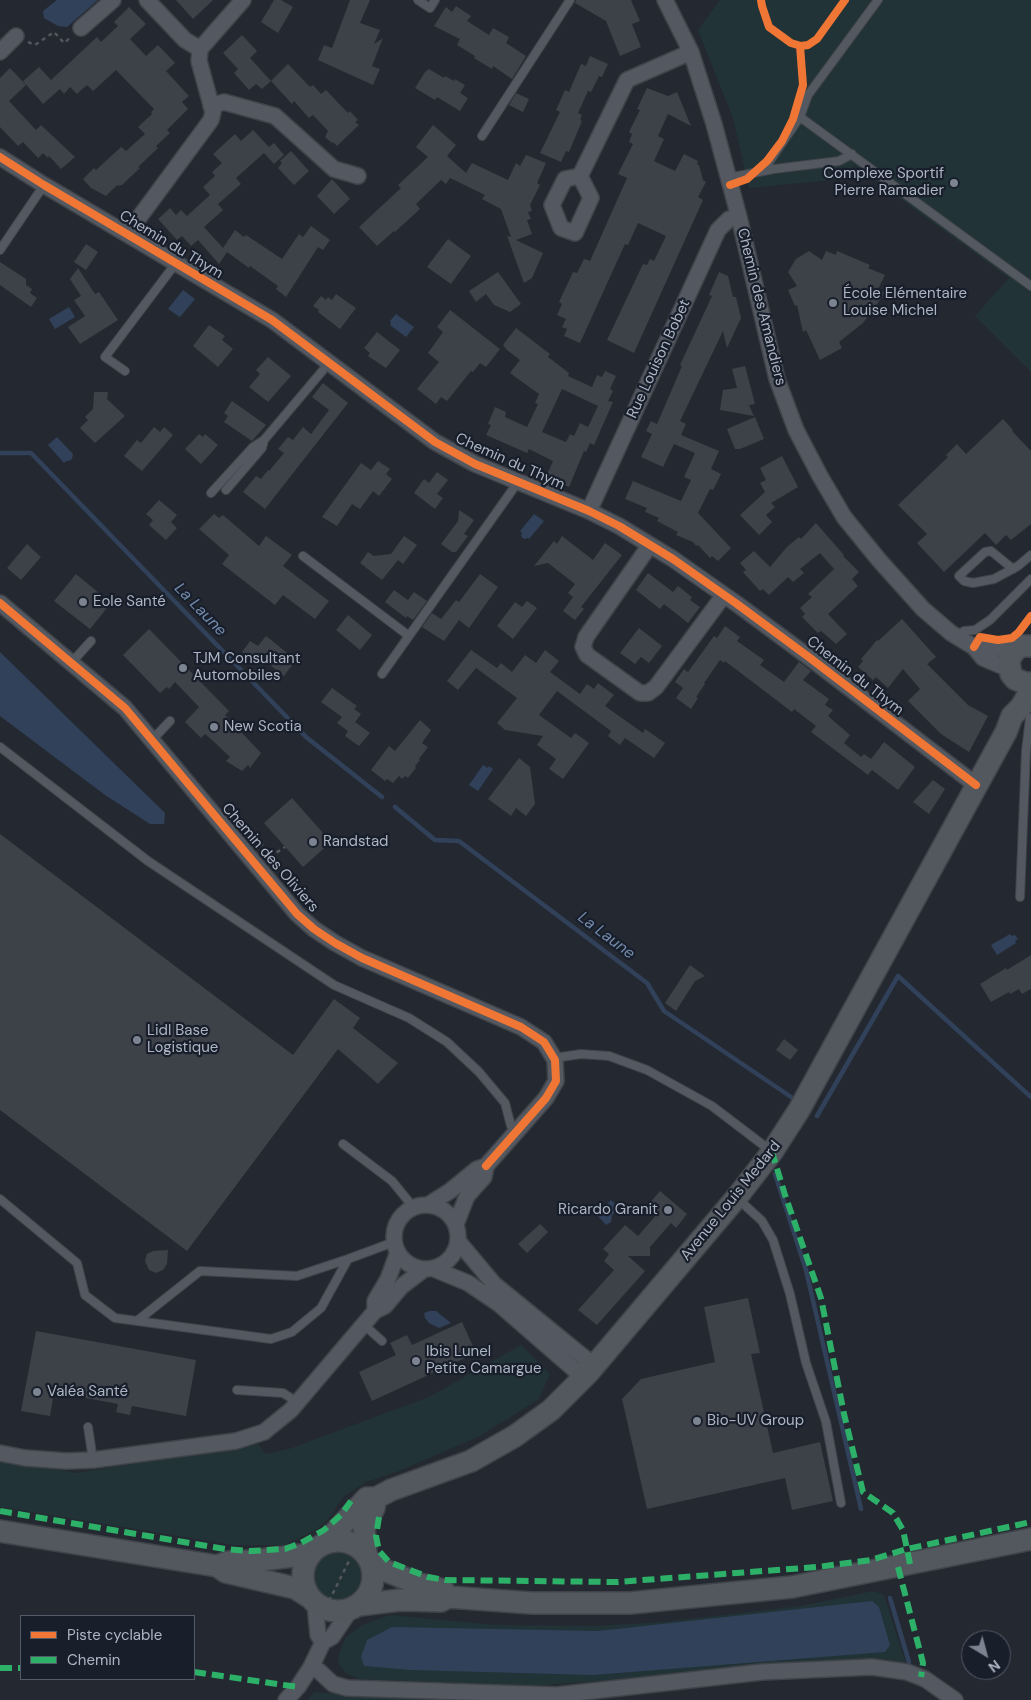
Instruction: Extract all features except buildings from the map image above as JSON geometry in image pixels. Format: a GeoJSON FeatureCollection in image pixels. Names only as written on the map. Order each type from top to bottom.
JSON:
{"type":"FeatureCollection","features":[{"type":"Feature","properties":{"kind":"main road","name":"Avenue Louis Medard"},"geometry":{"type":"LineString","coordinates":[[318,1549],[367,1498],[376,1498],[391,1490],[471,1461],[494,1449],[551,1410],[589,1372],[737,1198],[772,1152],[799,1110],[1006,732],[1024,717],[1011,702],[1024,662]]}},
{"type":"Feature","properties":{"kind":"main road"},"geometry":{"type":"LineString","coordinates":[[355,1607],[370,1591],[373,1582],[363,1557],[364,1527],[374,1508],[376,1498]]}},
{"type":"Feature","properties":{"kind":"main road"},"geometry":{"type":"LineString","coordinates":[[0,1531],[217,1566],[226,1572],[295,1588],[318,1602]]}},
{"type":"Feature","properties":{"kind":"main road"},"geometry":{"type":"LineString","coordinates":[[318,1549],[302,1571],[302,1580],[323,1609],[332,1612],[400,1600],[441,1601],[448,1596],[532,1603],[630,1603],[792,1587],[1031,1539]]}},
{"type":"Feature","properties":{"kind":"main road"},"geometry":{"type":"LineString","coordinates":[[217,1566],[228,1562],[252,1561],[318,1549],[343,1541],[352,1544],[363,1557],[384,1570],[419,1584],[443,1590],[448,1596]]}},
{"type":"Feature","properties":{"kind":"street"},"geometry":{"type":"LineString","coordinates":[[81,28],[113,0]]}},
{"type":"Feature","properties":{"kind":"street"},"geometry":{"type":"LineString","coordinates":[[147,0],[185,40],[200,49]]}},
{"type":"Feature","properties":{"kind":"street"},"geometry":{"type":"LineString","coordinates":[[128,234],[211,120],[213,112],[199,61],[200,49],[243,0]]}},
{"type":"Feature","properties":{"kind":"street","name":"Chemin des Amandiers"},"geometry":{"type":"LineString","coordinates":[[665,0],[691,52],[714,124],[739,217],[776,379],[796,430],[820,476],[844,517],[923,609],[974,647],[984,658],[1024,662]]}},
{"type":"Feature","properties":{"kind":"street"},"geometry":{"type":"LineString","coordinates":[[0,52],[16,36]]}},
{"type":"Feature","properties":{"kind":"street"},"geometry":{"type":"LineString","coordinates":[[580,176],[627,80],[691,52]]}},
{"type":"Feature","properties":{"kind":"street"},"geometry":{"type":"LineString","coordinates":[[211,106],[224,102],[275,116],[334,169],[358,176]]}},
{"type":"Feature","properties":{"kind":"street","name":"Chemin du Thym"},"geometry":{"type":"LineString","coordinates":[[0,157],[272,320],[434,442],[475,464],[589,511],[619,526],[673,559],[810,658],[976,785]]}},
{"type":"Feature","properties":{"kind":"street","name":"Rue Louison Bobet"},"geometry":{"type":"LineString","coordinates":[[589,511],[718,230],[729,220],[739,217]]}},
{"type":"Feature","properties":{"kind":"street"},"geometry":{"type":"LineString","coordinates":[[650,545],[586,637],[583,647],[587,655],[640,693],[648,693],[656,687],[724,595]]}},
{"type":"Feature","properties":{"kind":"street","name":"Chemin des Oliviers"},"geometry":{"type":"LineString","coordinates":[[0,603],[125,708],[297,914],[314,929],[362,958],[521,1027],[544,1042],[555,1060]]}},
{"type":"Feature","properties":{"kind":"street"},"geometry":{"type":"LineString","coordinates":[[375,1311],[375,1301],[388,1279],[396,1247],[395,1232],[398,1222],[405,1213],[450,1191],[477,1169],[486,1166],[546,1098],[556,1081],[555,1060]]}},
{"type":"Feature","properties":{"kind":"street"},"geometry":{"type":"LineString","coordinates":[[456,1224],[467,1196],[484,1177],[486,1166]]}},
{"type":"Feature","properties":{"kind":"street"},"geometry":{"type":"LineString","coordinates":[[0,1453],[25,1458],[66,1462],[92,1460],[236,1442],[264,1432],[291,1410],[375,1311],[385,1306],[402,1286],[429,1269],[443,1265],[451,1258],[456,1250],[458,1241],[456,1224],[444,1211],[421,1206]]}},
{"type":"Feature","properties":{"kind":"street"},"geometry":{"type":"LineString","coordinates":[[396,1247],[408,1264],[429,1269],[468,1283],[499,1304],[576,1371],[589,1372],[586,1359],[494,1284],[476,1265],[458,1241]]}},
{"type":"Feature","properties":{"kind":"street"},"geometry":{"type":"LineString","coordinates":[[318,1602],[318,1635],[323,1642]]}},
{"type":"Feature","properties":{"kind":"street"},"geometry":{"type":"LineString","coordinates":[[286,1700],[298,1687],[311,1667],[323,1642],[332,1637],[355,1607]]}},
{"type":"Feature","properties":{"kind":"street"},"geometry":{"type":"LineString","coordinates":[[311,1667],[320,1671],[333,1684],[348,1688],[557,1695],[762,1672],[872,1667],[907,1672],[925,1679],[955,1700]]}},
{"type":"Feature","properties":{"kind":"lane"},"geometry":{"type":"LineString","coordinates":[[418,0],[430,8],[436,0]]}},
{"type":"Feature","properties":{"kind":"lane"},"geometry":{"type":"LineString","coordinates":[[482,136],[570,0]]}},
{"type":"Feature","properties":{"kind":"lane"},"geometry":{"type":"LineString","coordinates":[[763,171],[800,117],[808,95],[878,0]]}},
{"type":"Feature","properties":{"kind":"lane"},"geometry":{"type":"LineString","coordinates":[[800,117],[1031,286]]}},
{"type":"Feature","properties":{"kind":"lane"},"geometry":{"type":"LineString","coordinates":[[728,178],[763,171],[838,161],[852,154]]}},
{"type":"Feature","properties":{"kind":"lane"},"geometry":{"type":"LineString","coordinates":[[0,250],[44,185]]}},
{"type":"Feature","properties":{"kind":"lane"},"geometry":{"type":"LineString","coordinates":[[125,371],[105,357],[176,263]]}},
{"type":"Feature","properties":{"kind":"lane"},"geometry":{"type":"LineString","coordinates":[[211,493],[253,447],[264,440],[329,363]]}},
{"type":"Feature","properties":{"kind":"lane"},"geometry":{"type":"LineString","coordinates":[[226,490],[262,448],[264,440]]}},
{"type":"Feature","properties":{"kind":"lane"},"geometry":{"type":"LineString","coordinates":[[382,674],[518,482]]}},
{"type":"Feature","properties":{"kind":"lane"},"geometry":{"type":"LineString","coordinates":[[1013,569],[991,551],[985,552],[959,576],[964,581],[973,583],[994,579],[1013,569],[1031,555]]}},
{"type":"Feature","properties":{"kind":"lane"},"geometry":{"type":"LineString","coordinates":[[303,556],[409,636]]}},
{"type":"Feature","properties":{"kind":"lane"},"geometry":{"type":"LineString","coordinates":[[957,636],[964,631],[975,630],[990,620],[1029,585]]}},
{"type":"Feature","properties":{"kind":"lane"},"geometry":{"type":"LineString","coordinates":[[72,662],[90,641]]}},
{"type":"Feature","properties":{"kind":"lane"},"geometry":{"type":"LineString","coordinates":[[1020,897],[1026,751],[1024,717]]}},
{"type":"Feature","properties":{"kind":"lane"},"geometry":{"type":"LineString","coordinates":[[152,740],[170,721]]}},
{"type":"Feature","properties":{"kind":"lane"},"geometry":{"type":"LineString","coordinates":[[0,747],[148,861],[334,985],[409,1018],[447,1042],[479,1072],[505,1104],[511,1126],[517,1132]]}},
{"type":"Feature","properties":{"kind":"lane"},"geometry":{"type":"LineString","coordinates":[[555,1060],[561,1056],[581,1054],[609,1056],[647,1070],[712,1106],[772,1152]]}},
{"type":"Feature","properties":{"kind":"lane"},"geometry":{"type":"LineString","coordinates":[[343,1144],[392,1181],[421,1206]]}},
{"type":"Feature","properties":{"kind":"lane"},"geometry":{"type":"LineString","coordinates":[[737,1198],[762,1221],[774,1240],[790,1294],[806,1363],[826,1422],[841,1503]]}},
{"type":"Feature","properties":{"kind":"lane"},"geometry":{"type":"LineString","coordinates":[[0,1199],[77,1262],[85,1295],[115,1318],[271,1339],[292,1332],[322,1308],[348,1259]]}},
{"type":"Feature","properties":{"kind":"lane"},"geometry":{"type":"LineString","coordinates":[[137,1321],[200,1271],[297,1276],[348,1259],[396,1247]]}},
{"type":"Feature","properties":{"kind":"lane"},"geometry":{"type":"LineString","coordinates":[[363,1324],[382,1341]]}},
{"type":"Feature","properties":{"kind":"lane"},"geometry":{"type":"LineString","coordinates":[[237,1390],[283,1393],[297,1402]]}},
{"type":"Feature","properties":{"kind":"lane"},"geometry":{"type":"LineString","coordinates":[[88,1427],[92,1460]]}},
{"type":"Feature","properties":{"kind":"path"},"geometry":{"type":"LineString","coordinates":[[16,36],[35,45],[54,32],[64,43],[81,28]]}},
{"type":"Feature","properties":{"kind":"path"},"geometry":{"type":"LineString","coordinates":[[245,824],[271,856],[285,847]]}},
{"type":"Feature","properties":{"kind":"path"},"geometry":{"type":"LineString","coordinates":[[318,1602],[363,1557]]}},
{"type":"Feature","properties":{"kind":"shaded area","name":"Complexe Sportif Pierre Ramadier"},"geometry":{"type":"Polygon","coordinates":[[[720,0],[1031,0],[1031,372],[975,316],[1009,278],[854,165],[842,179],[749,188],[733,118],[698,30],[720,0]]]}},
{"type":"Feature","properties":{"kind":"shaded area"},"geometry":{"type":"Polygon","coordinates":[[[521,1345],[550,1374],[539,1399],[480,1436],[399,1471],[366,1482],[343,1497],[330,1517],[317,1529],[285,1545],[234,1545],[0,1507],[0,1459],[76,1473],[258,1444],[265,1454],[289,1449],[429,1397],[521,1345]]]}},
{"type":"Feature","properties":{"kind":"shaded area"},"geometry":{"type":"Polygon","coordinates":[[[339,1550],[350,1552],[359,1558],[365,1567],[367,1578],[365,1589],[359,1598],[350,1604],[339,1606],[328,1604],[319,1598],[313,1589],[311,1578],[313,1567],[319,1558],[328,1552],[339,1550]]]}},
{"type":"Feature","properties":{"kind":"shaded area"},"geometry":{"type":"Polygon","coordinates":[[[873,1591],[884,1595],[906,1664],[886,1659],[791,1662],[676,1675],[534,1686],[360,1679],[347,1674],[339,1665],[338,1658],[345,1638],[362,1625],[390,1615],[496,1625],[593,1626],[664,1622],[801,1606],[873,1591]]]}},
{"type":"Feature","properties":{"kind":"shaded area"},"geometry":{"type":"Polygon","coordinates":[[[315,1692],[348,1695],[444,1700],[307,1700],[315,1692]]]}},
{"type":"Feature","properties":{"kind":"water"},"geometry":{"type":"Polygon","coordinates":[[[57,0],[98,0],[67,27],[58,26],[44,18],[43,11],[57,0]]]}},
{"type":"Feature","properties":{"kind":"water"},"geometry":{"type":"Polygon","coordinates":[[[183,290],[195,299],[180,317],[168,309],[183,290]]]}},
{"type":"Feature","properties":{"kind":"water"},"geometry":{"type":"Polygon","coordinates":[[[69,307],[75,317],[55,329],[49,319],[69,307]]]}},
{"type":"Feature","properties":{"kind":"water"},"geometry":{"type":"Polygon","coordinates":[[[396,314],[414,327],[406,337],[390,325],[390,321],[396,314]]]}},
{"type":"Feature","properties":{"kind":"water"},"geometry":{"type":"Polygon","coordinates":[[[57,437],[73,454],[72,459],[64,463],[48,445],[57,437]]]}},
{"type":"Feature","properties":{"kind":"water"},"geometry":{"type":"Polygon","coordinates":[[[534,514],[544,521],[529,539],[524,539],[520,531],[534,514]]]}},
{"type":"Feature","properties":{"kind":"water"},"geometry":{"type":"Polygon","coordinates":[[[0,652],[165,813],[164,824],[150,824],[105,795],[0,716],[0,652]]]}},
{"type":"Feature","properties":{"kind":"water"},"geometry":{"type":"Polygon","coordinates":[[[483,765],[493,769],[478,791],[469,785],[483,765]]]}},
{"type":"Feature","properties":{"kind":"water"},"geometry":{"type":"Polygon","coordinates":[[[1010,934],[1012,936],[1015,935],[1018,939],[1015,941],[1016,943],[997,955],[991,945],[1010,934]]]}},
{"type":"Feature","properties":{"kind":"water"},"geometry":{"type":"Polygon","coordinates":[[[611,1200],[620,1208],[612,1215],[611,1222],[606,1225],[597,1215],[600,1213],[597,1210],[600,1207],[602,1209],[611,1200]]]}},
{"type":"Feature","properties":{"kind":"water"},"geometry":{"type":"Polygon","coordinates":[[[436,1311],[451,1323],[439,1328],[429,1323],[424,1313],[436,1311]]]}},
{"type":"Feature","properties":{"kind":"water"},"geometry":{"type":"Polygon","coordinates":[[[872,1601],[879,1607],[890,1645],[885,1652],[593,1675],[411,1670],[364,1666],[361,1657],[367,1640],[392,1627],[598,1631],[872,1601]]]}},
{"type":"Feature","properties":{"kind":"waterway","name":"La Laune"},"geometry":{"type":"LineString","coordinates":[[0,453],[31,453],[306,737],[382,797]]}},
{"type":"Feature","properties":{"kind":"waterway","name":"La Laune"},"geometry":{"type":"LineString","coordinates":[[395,807],[435,840],[459,841],[647,983],[664,1011],[794,1099]]}},
{"type":"Feature","properties":{"kind":"waterway","name":"La Laune"},"geometry":{"type":"LineString","coordinates":[[817,1116],[898,976],[1031,1097]]}},
{"type":"Feature","properties":{"kind":"waterway"},"geometry":{"type":"LineString","coordinates":[[775,1174],[806,1270],[861,1509]]}},
{"type":"Feature","properties":{"kind":"waterway"},"geometry":{"type":"LineString","coordinates":[[890,1598],[909,1662]]}},
{"type":"Feature","properties":{"kind":"marked path"},"geometry":{"type":"LineString","coordinates":[[379,1517],[376,1536],[379,1551],[389,1562],[428,1577],[445,1580],[617,1582],[817,1567],[871,1560],[907,1549],[903,1530],[893,1513],[863,1492],[844,1414],[821,1298],[772,1152]]}},
{"type":"Feature","properties":{"kind":"marked path"},"geometry":{"type":"LineString","coordinates":[[0,1511],[225,1549],[250,1551],[285,1549],[301,1543],[324,1530],[341,1515],[351,1501]]}},
{"type":"Feature","properties":{"kind":"marked path"},"geometry":{"type":"LineString","coordinates":[[910,1564],[907,1549],[1031,1522]]}},
{"type":"Feature","properties":{"kind":"marked path"},"geometry":{"type":"LineString","coordinates":[[898,1567],[923,1663],[921,1677]]}},
{"type":"Feature","properties":{"kind":"marked path"},"geometry":{"type":"LineString","coordinates":[[0,1668],[20,1668]]}},
{"type":"Feature","properties":{"kind":"marked path"},"geometry":{"type":"LineString","coordinates":[[195,1672],[298,1687]]}},
{"type":"Feature","properties":{"kind":"cycle path"},"geometry":{"type":"LineString","coordinates":[[761,0],[769,27],[791,43],[801,46],[808,45],[817,39],[845,0]]}},
{"type":"Feature","properties":{"kind":"cycle path"},"geometry":{"type":"LineString","coordinates":[[730,185],[747,179],[767,161],[782,141],[793,119],[803,85],[800,46]]}},
{"type":"Feature","properties":{"kind":"cycle path"},"geometry":{"type":"LineString","coordinates":[[0,157],[272,320],[435,442],[475,464],[589,511],[619,526],[673,559],[810,658],[976,785]]}},
{"type":"Feature","properties":{"kind":"cycle path"},"geometry":{"type":"LineString","coordinates":[[0,603],[125,708],[297,914],[314,929],[362,958],[521,1027],[544,1042],[555,1060],[556,1081],[546,1098],[486,1166]]}},
{"type":"Feature","properties":{"kind":"cycle path"},"geometry":{"type":"LineString","coordinates":[[974,647],[980,637],[998,640],[1012,638],[1031,616]]}},
{"type":"Feature","properties":{"kind":"place","name":"Complexe Sportif Pierre Ramadier"},"geometry":{"type":"Point","coordinates":[954,183]}},
{"type":"Feature","properties":{"kind":"place","name":"École Elémentaire Louise Michel"},"geometry":{"type":"Point","coordinates":[833,303]}},
{"type":"Feature","properties":{"kind":"place","name":"Eole Santé"},"geometry":{"type":"Point","coordinates":[83,602]}},
{"type":"Feature","properties":{"kind":"place","name":"TJM Consultant Automobiles"},"geometry":{"type":"Point","coordinates":[183,668]}},
{"type":"Feature","properties":{"kind":"place","name":"New Scotia"},"geometry":{"type":"Point","coordinates":[214,727]}},
{"type":"Feature","properties":{"kind":"place","name":"Randstad"},"geometry":{"type":"Point","coordinates":[313,842]}},
{"type":"Feature","properties":{"kind":"place","name":"Lidl Base Logistique"},"geometry":{"type":"Point","coordinates":[137,1040]}},
{"type":"Feature","properties":{"kind":"place","name":"Ricardo Granit"},"geometry":{"type":"Point","coordinates":[668,1210]}},
{"type":"Feature","properties":{"kind":"place","name":"Ibis Lunel Petite Camargue"},"geometry":{"type":"Point","coordinates":[416,1361]}},
{"type":"Feature","properties":{"kind":"place","name":"Valéa Santé"},"geometry":{"type":"Point","coordinates":[37,1392]}},
{"type":"Feature","properties":{"kind":"place","name":"Bio-UV Group"},"geometry":{"type":"Point","coordinates":[697,1421]}}]}
